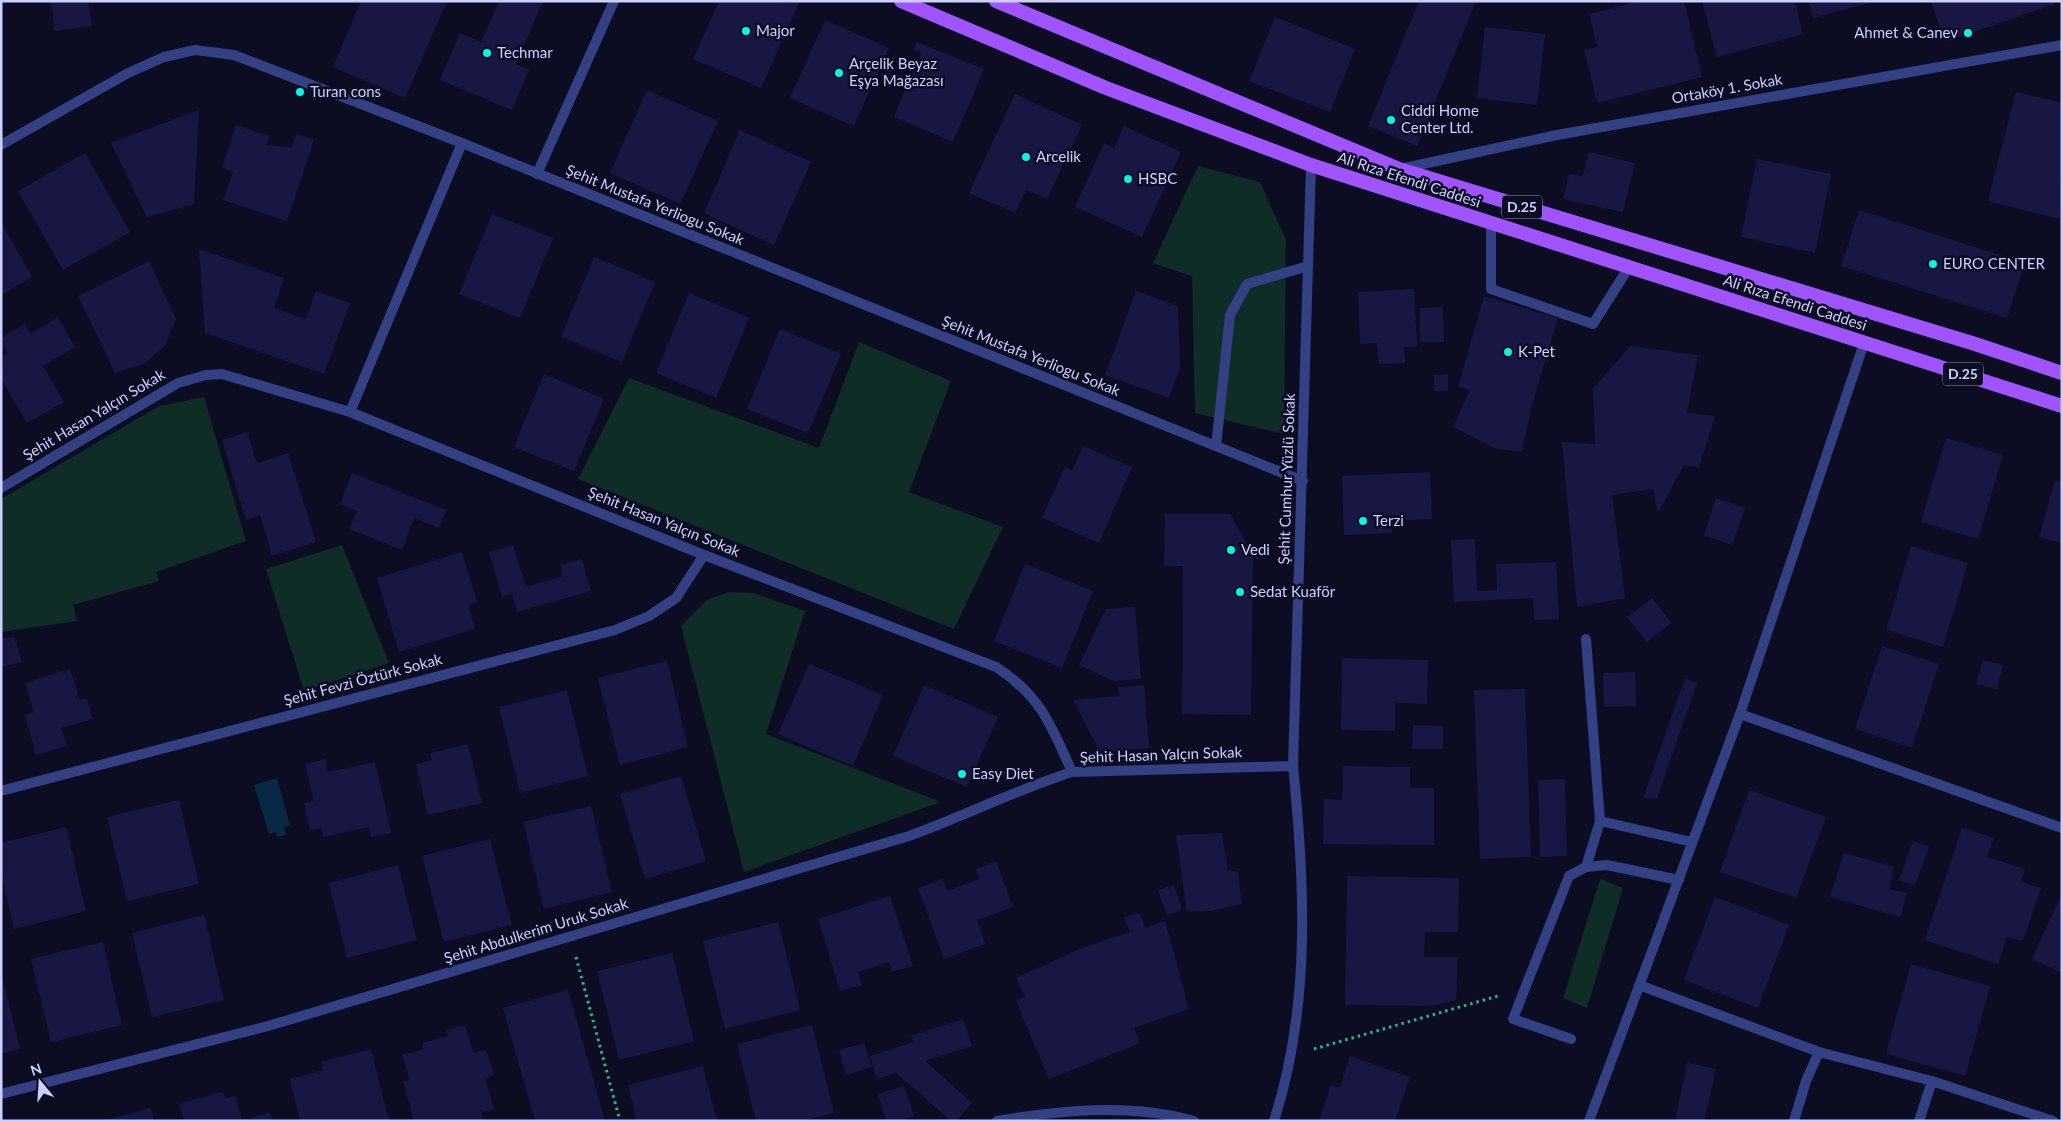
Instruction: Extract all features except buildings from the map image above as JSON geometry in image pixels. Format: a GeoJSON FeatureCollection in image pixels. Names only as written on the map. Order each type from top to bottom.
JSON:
{"type":"FeatureCollection","features":[{"type":"Feature","properties":{"kind":"main road","name":"Ali Rıza Efendi Caddesi"},"geometry":{"type":"LineString","coordinates":[[901,1],[1106,88],[1311,165],[2062,406]]}},
{"type":"Feature","properties":{"kind":"main road","name":"Ali Rıza Efendi Caddesi"},"geometry":{"type":"LineString","coordinates":[[996,1],[1399,169],[1962,340],[2062,373]]}},
{"type":"Feature","properties":{"kind":"street"},"geometry":{"type":"LineString","coordinates":[[537,174],[614,1]]}},
{"type":"Feature","properties":{"kind":"street","name":"Ortaköy 1. Sokak"},"geometry":{"type":"LineString","coordinates":[[1399,169],[1557,135],[2062,45]]}},
{"type":"Feature","properties":{"kind":"street","name":"Şehit Mustafa Yerliogu Sokak"},"geometry":{"type":"LineString","coordinates":[[1,145],[135,70],[178,52],[195,50],[215,51],[250,60],[1303,481]]}},
{"type":"Feature","properties":{"kind":"street"},"geometry":{"type":"LineString","coordinates":[[350,412],[462,144]]}},
{"type":"Feature","properties":{"kind":"street","name":"Şehit Cumhur Yüzlü Sokak"},"geometry":{"type":"LineString","coordinates":[[1274,1121],[1287,1080],[1302,973],[1302,856],[1293,766],[1311,165]]}},
{"type":"Feature","properties":{"kind":"street"},"geometry":{"type":"LineString","coordinates":[[1491,223],[1490,289],[1593,324],[1629,267]]}},
{"type":"Feature","properties":{"kind":"street"},"geometry":{"type":"LineString","coordinates":[[1216,446],[1230,315],[1237,299],[1247,284],[1308,266]]}},
{"type":"Feature","properties":{"kind":"street"},"geometry":{"type":"LineString","coordinates":[[1589,1121],[1740,714],[1864,343]]}},
{"type":"Feature","properties":{"kind":"street","name":"Şehit Hasan Yalçın Sokak"},"geometry":{"type":"LineString","coordinates":[[1,488],[161,391],[193,377],[222,374],[234,376],[350,412],[704,555],[996,667],[1014,679],[1045,712],[1072,772],[1293,766]]}},
{"type":"Feature","properties":{"kind":"street","name":"Şehit Fevzi Öztürk Sokak"},"geometry":{"type":"LineString","coordinates":[[1,791],[615,630],[649,616],[676,598],[704,555]]}},
{"type":"Feature","properties":{"kind":"street"},"geometry":{"type":"LineString","coordinates":[[1586,639],[1600,821],[1586,867]]}},
{"type":"Feature","properties":{"kind":"street"},"geometry":{"type":"LineString","coordinates":[[1740,714],[2062,828]]}},
{"type":"Feature","properties":{"kind":"street","name":"Şehit Abdulkerim Uruk Sokak"},"geometry":{"type":"LineString","coordinates":[[1,1094],[268,1026],[909,836],[951,821],[1033,784],[1072,772]]}},
{"type":"Feature","properties":{"kind":"street"},"geometry":{"type":"LineString","coordinates":[[1600,821],[1692,842]]}},
{"type":"Feature","properties":{"kind":"street"},"geometry":{"type":"LineString","coordinates":[[1571,1038],[1513,1019],[1523,989],[1569,876],[1586,867],[1608,865],[1679,880]]}},
{"type":"Feature","properties":{"kind":"street"},"geometry":{"type":"LineString","coordinates":[[1640,985],[1819,1052],[1932,1081],[2053,1121]]}},
{"type":"Feature","properties":{"kind":"street"},"geometry":{"type":"LineString","coordinates":[[1794,1121],[1806,1081],[1819,1052]]}},
{"type":"Feature","properties":{"kind":"street"},"geometry":{"type":"LineString","coordinates":[[1919,1121],[1932,1081]]}},
{"type":"Feature","properties":{"kind":"street"},"geometry":{"type":"LineString","coordinates":[[997,1121],[1104,1110],[1178,1116],[1194,1121]]}},
{"type":"Feature","properties":{"kind":"path"},"geometry":{"type":"LineString","coordinates":[[570,937],[620,1121]]}},
{"type":"Feature","properties":{"kind":"path"},"geometry":{"type":"LineString","coordinates":[[1290,1055],[1523,989]]}},
{"type":"Feature","properties":{"kind":"green space"},"geometry":{"type":"Polygon","coordinates":[[[1198,166],[1260,182],[1286,240],[1284,434],[1195,413],[1192,276],[1153,263],[1198,166]]]}},
{"type":"Feature","properties":{"kind":"green space"},"geometry":{"type":"Polygon","coordinates":[[[859,342],[951,381],[909,492],[1003,527],[954,629],[578,479],[629,378],[819,448],[859,342]]]}},
{"type":"Feature","properties":{"kind":"green space"},"geometry":{"type":"Polygon","coordinates":[[[204,397],[246,541],[156,572],[159,581],[73,605],[77,621],[1,632],[1,499],[159,406],[204,397]]]}},
{"type":"Feature","properties":{"kind":"green space"},"geometry":{"type":"Polygon","coordinates":[[[342,545],[389,663],[304,691],[266,569],[342,545]]]}},
{"type":"Feature","properties":{"kind":"green space"},"geometry":{"type":"Polygon","coordinates":[[[728,592],[753,593],[805,611],[766,734],[941,802],[744,872],[681,626],[707,600],[728,592]]]}},
{"type":"Feature","properties":{"kind":"green space"},"geometry":{"type":"Polygon","coordinates":[[[1600,879],[1623,888],[1587,1008],[1563,998],[1600,879]]]}},
{"type":"Feature","properties":{"kind":"water"},"geometry":{"type":"Polygon","coordinates":[[[277,778],[290,825],[284,827],[286,835],[277,837],[276,832],[269,834],[254,785],[277,778]]]}},
{"type":"Feature","properties":{"kind":"place","name":"Major"},"geometry":{"type":"Point","coordinates":[746,31]}},
{"type":"Feature","properties":{"kind":"place","name":"Ahmet & Canev"},"geometry":{"type":"Point","coordinates":[1968,33]}},
{"type":"Feature","properties":{"kind":"place","name":"Techmar"},"geometry":{"type":"Point","coordinates":[487,53]}},
{"type":"Feature","properties":{"kind":"place","name":"Arçelik Beyaz Eşya Mağazası"},"geometry":{"type":"Point","coordinates":[839,73]}},
{"type":"Feature","properties":{"kind":"place","name":"Turan cons"},"geometry":{"type":"Point","coordinates":[300,92]}},
{"type":"Feature","properties":{"kind":"place","name":"Ciddi Home Center Ltd."},"geometry":{"type":"Point","coordinates":[1391,120]}},
{"type":"Feature","properties":{"kind":"place","name":"Arcelik"},"geometry":{"type":"Point","coordinates":[1026,157]}},
{"type":"Feature","properties":{"kind":"place","name":"HSBC"},"geometry":{"type":"Point","coordinates":[1128,179]}},
{"type":"Feature","properties":{"kind":"place","name":"EURO CENTER"},"geometry":{"type":"Point","coordinates":[1933,264]}},
{"type":"Feature","properties":{"kind":"place","name":"K-Pet"},"geometry":{"type":"Point","coordinates":[1508,352]}},
{"type":"Feature","properties":{"kind":"place","name":"Terzi"},"geometry":{"type":"Point","coordinates":[1363,521]}},
{"type":"Feature","properties":{"kind":"place","name":"Vedi"},"geometry":{"type":"Point","coordinates":[1231,550]}},
{"type":"Feature","properties":{"kind":"place","name":"Sedat Kuaför"},"geometry":{"type":"Point","coordinates":[1240,592]}},
{"type":"Feature","properties":{"kind":"place","name":"Easy Diet"},"geometry":{"type":"Point","coordinates":[962,774]}}]}
